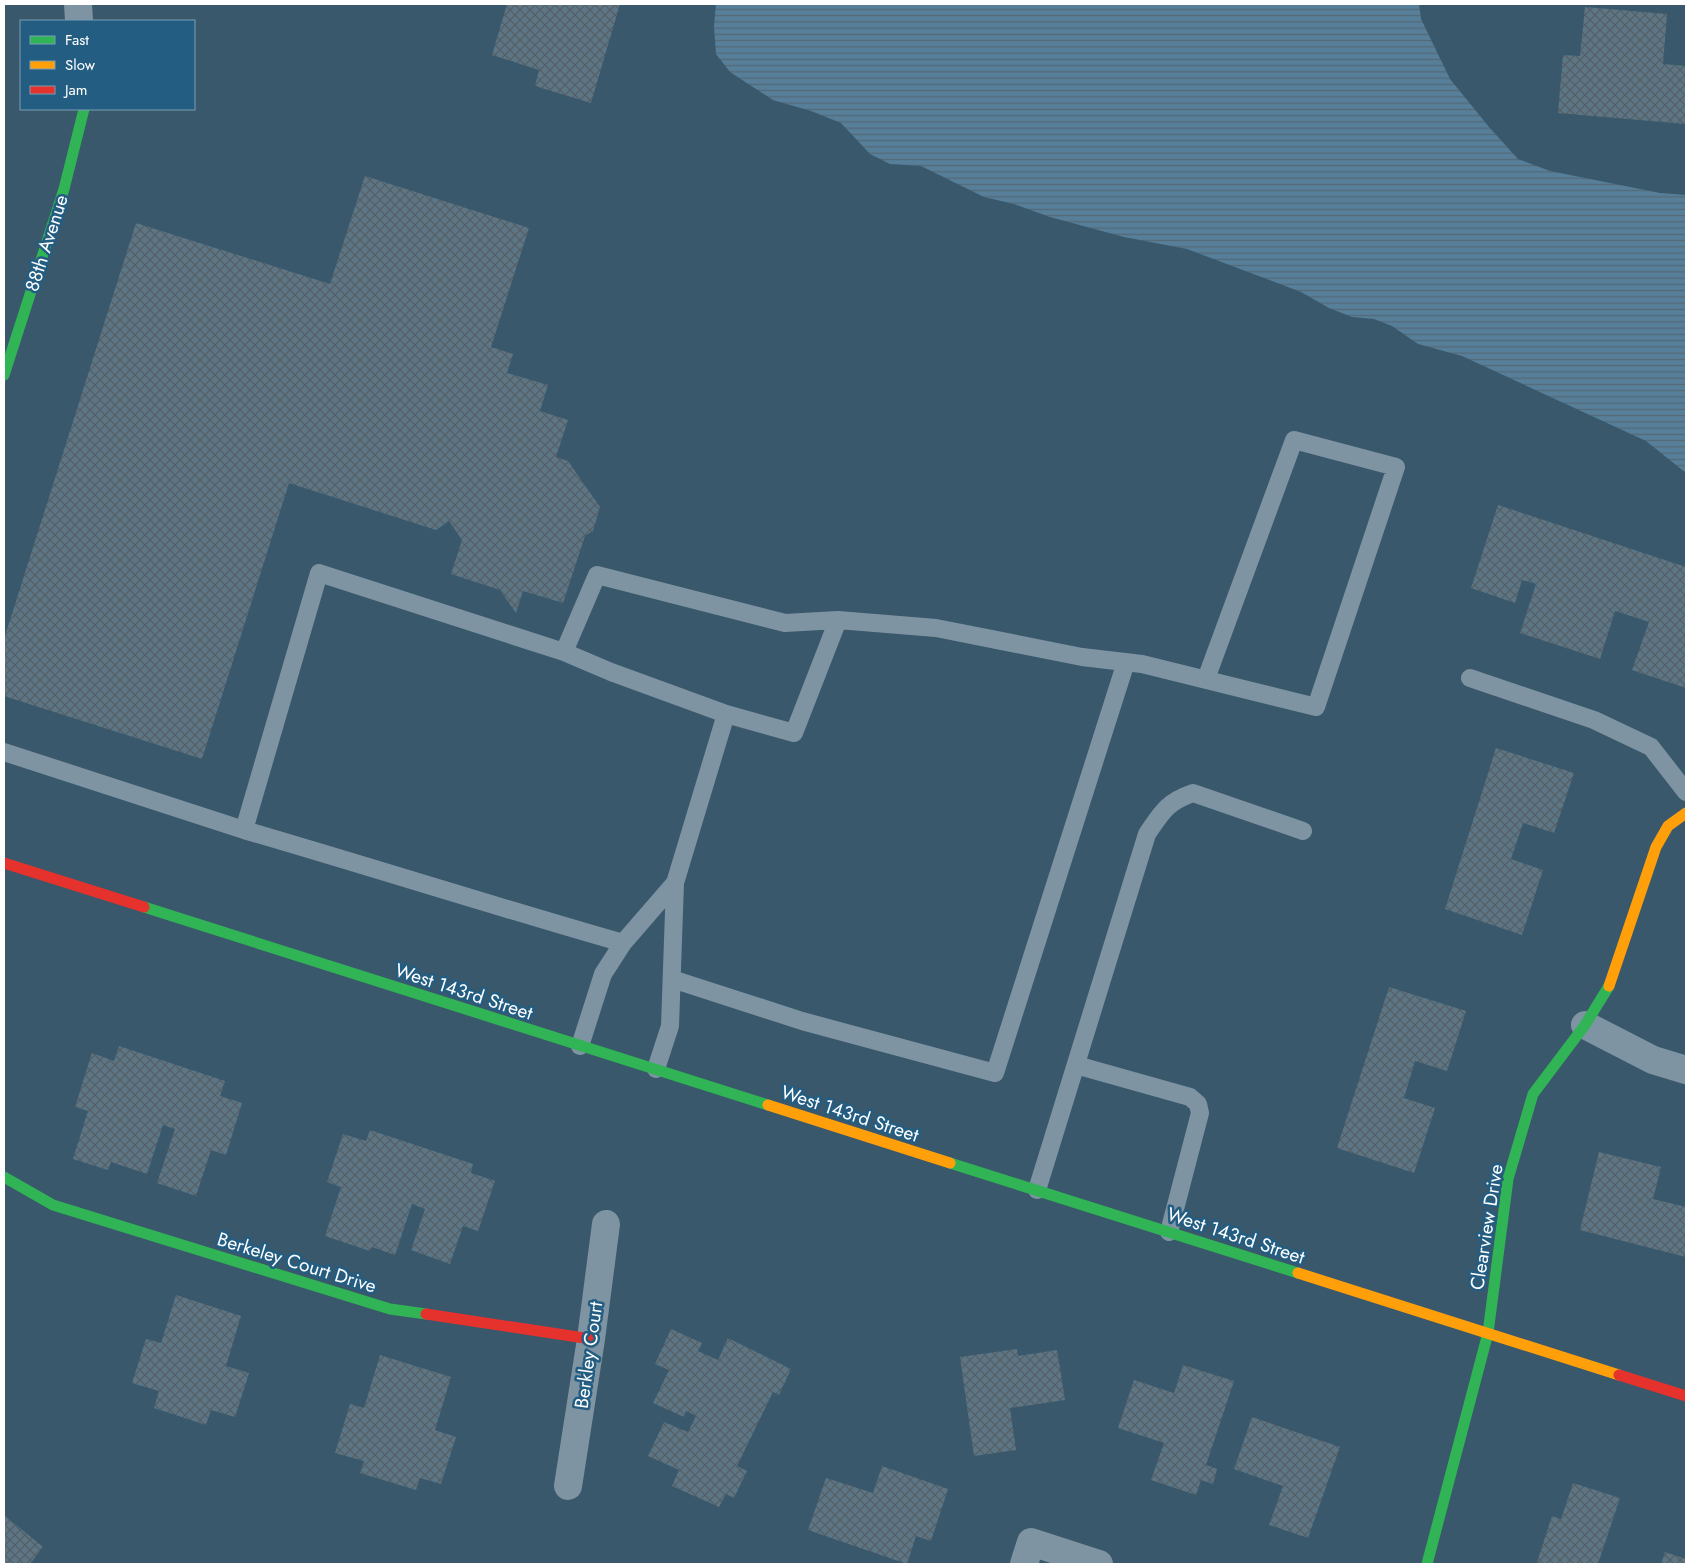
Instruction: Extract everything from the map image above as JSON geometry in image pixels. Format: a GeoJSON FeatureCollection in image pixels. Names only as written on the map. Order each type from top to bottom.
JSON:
{"type":"FeatureCollection","features":[{"type":"Feature","properties":{"kind":"main road","name":"88th Avenue"},"geometry":{"type":"LineString","coordinates":[[4,375],[64,189],[84,110]]}},
{"type":"Feature","properties":{"kind":"main road","name":"Clearview Drive"},"geometry":{"type":"LineString","coordinates":[[1427,1564],[1488,1333],[1508,1179],[1533,1094],[1584,1025],[1609,987],[1656,847],[1668,826],[1686,813]]}},
{"type":"Feature","properties":{"kind":"main road","name":"West 143rd Street"},"geometry":{"type":"LineString","coordinates":[[4,863],[1686,1396]]}},
{"type":"Feature","properties":{"kind":"main road","name":"Berkeley Court Drive"},"geometry":{"type":"LineString","coordinates":[[4,1177],[53,1204],[390,1309],[591,1339]]}},
{"type":"Feature","properties":{"kind":"street"},"geometry":{"type":"LineString","coordinates":[[78,4],[80,20]]}},
{"type":"Feature","properties":{"kind":"street"},"geometry":{"type":"LineString","coordinates":[[1584,1025],[1653,1060],[1686,1070]]}},
{"type":"Feature","properties":{"kind":"street","name":"Berkley Court"},"geometry":{"type":"LineString","coordinates":[[568,1486],[591,1339],[606,1224]]}},
{"type":"Feature","properties":{"kind":"street"},"geometry":{"type":"LineString","coordinates":[[1024,1564],[1031,1542],[1099,1564]]}},
{"type":"Feature","properties":{"kind":"lane"},"geometry":{"type":"LineString","coordinates":[[564,652],[597,575],[785,623],[838,620],[936,628],[1082,657],[1142,664],[1206,680],[1316,707],[1396,468],[1294,440],[1206,680]]}},
{"type":"Feature","properties":{"kind":"lane"},"geometry":{"type":"LineString","coordinates":[[244,830],[319,572],[564,652],[611,672],[726,714],[794,733],[838,620]]}},
{"type":"Feature","properties":{"kind":"lane"},"geometry":{"type":"LineString","coordinates":[[672,979],[802,1020],[995,1073],[1126,662]]}},
{"type":"Feature","properties":{"kind":"lane"},"geometry":{"type":"LineString","coordinates":[[1470,678],[1594,720],[1651,747],[1686,792]]}},
{"type":"Feature","properties":{"kind":"lane"},"geometry":{"type":"LineString","coordinates":[[656,1069],[670,1026],[674,883],[726,714]]}},
{"type":"Feature","properties":{"kind":"lane"},"geometry":{"type":"LineString","coordinates":[[4,752],[244,830],[623,943]]}},
{"type":"Feature","properties":{"kind":"lane"},"geometry":{"type":"LineString","coordinates":[[1037,1190],[1147,834],[1164,809],[1178,798],[1193,793],[1303,831]]}},
{"type":"Feature","properties":{"kind":"lane"},"geometry":{"type":"LineString","coordinates":[[580,1046],[603,974],[623,943],[674,883]]}},
{"type":"Feature","properties":{"kind":"lane"},"geometry":{"type":"LineString","coordinates":[[1076,1065],[1190,1097],[1198,1104],[1200,1113],[1168,1232]]}},
{"type":"Feature","properties":{"kind":"water"},"geometry":{"type":"Polygon","coordinates":[[[716,4],[1419,4],[1421,19],[1450,79],[1518,159],[1550,171],[1660,193],[1686,195],[1686,473],[1646,441],[1462,356],[1418,344],[1392,326],[1374,319],[1352,317],[1329,308],[1301,292],[1187,249],[1124,237],[1050,217],[1014,204],[984,197],[921,166],[890,164],[870,154],[841,123],[811,111],[773,100],[730,72],[716,54],[714,26],[716,4]]]}},
{"type":"Feature","properties":{"kind":"building"},"geometry":{"type":"Polygon","coordinates":[[[507,4],[620,4],[591,103],[535,86],[539,70],[492,55],[507,4]]]}},
{"type":"Feature","properties":{"kind":"building"},"geometry":{"type":"Polygon","coordinates":[[[1585,7],[1667,14],[1663,64],[1686,66],[1686,124],[1558,113],[1563,55],[1580,56],[1585,7]]]}},
{"type":"Feature","properties":{"kind":"building"},"geometry":{"type":"Polygon","coordinates":[[[365,176],[529,228],[491,347],[513,354],[507,373],[548,385],[540,411],[568,420],[556,457],[568,461],[600,507],[593,531],[585,536],[563,603],[523,591],[516,613],[500,590],[451,574],[462,540],[449,521],[436,530],[289,483],[202,759],[4,696],[4,639],[136,223],[330,284],[365,176]]]}},
{"type":"Feature","properties":{"kind":"building"},"geometry":{"type":"Polygon","coordinates":[[[1498,505],[1686,567],[1686,688],[1632,670],[1649,622],[1615,611],[1600,659],[1520,633],[1536,584],[1522,580],[1515,603],[1471,588],[1498,505]]]}},
{"type":"Feature","properties":{"kind":"building"},"geometry":{"type":"Polygon","coordinates":[[[1496,748],[1574,773],[1554,833],[1523,823],[1511,859],[1543,870],[1522,935],[1445,909],[1496,748]]]}},
{"type":"Feature","properties":{"kind":"building"},"geometry":{"type":"Polygon","coordinates":[[[1389,987],[1466,1011],[1447,1071],[1415,1061],[1404,1098],[1435,1108],[1414,1173],[1337,1148],[1389,987]]]}},
{"type":"Feature","properties":{"kind":"building"},"geometry":{"type":"Polygon","coordinates":[[[119,1046],[225,1081],[220,1096],[242,1103],[226,1155],[211,1150],[196,1196],[157,1183],[175,1129],[163,1125],[147,1174],[111,1162],[108,1170],[73,1159],[88,1111],[75,1107],[92,1053],[114,1061],[119,1046]]]}},
{"type":"Feature","properties":{"kind":"building"},"geometry":{"type":"Polygon","coordinates":[[[370,1130],[473,1164],[471,1173],[495,1181],[478,1231],[463,1226],[450,1264],[411,1250],[425,1209],[412,1204],[395,1255],[372,1247],[370,1251],[325,1236],[341,1187],[327,1182],[343,1134],[366,1141],[370,1130]]]}},
{"type":"Feature","properties":{"kind":"building"},"geometry":{"type":"Polygon","coordinates":[[[1599,1152],[1661,1167],[1653,1199],[1686,1207],[1686,1257],[1580,1230],[1599,1152]]]}},
{"type":"Feature","properties":{"kind":"building"},"geometry":{"type":"Polygon","coordinates":[[[176,1295],[241,1316],[226,1366],[249,1373],[235,1417],[211,1410],[206,1425],[154,1408],[159,1391],[132,1383],[146,1339],[161,1343],[176,1295]]]}},
{"type":"Feature","properties":{"kind":"building"},"geometry":{"type":"Polygon","coordinates":[[[671,1329],[702,1343],[698,1351],[718,1360],[728,1338],[791,1369],[779,1395],[773,1392],[737,1466],[747,1471],[734,1498],[726,1494],[719,1507],[672,1486],[679,1470],[648,1456],[664,1422],[688,1432],[696,1416],[686,1411],[684,1417],[653,1403],[669,1370],[655,1364],[671,1329]]]}},
{"type":"Feature","properties":{"kind":"building"},"geometry":{"type":"Polygon","coordinates":[[[1017,1349],[1018,1356],[1057,1350],[1065,1400],[1010,1408],[1016,1450],[974,1456],[960,1357],[1017,1349]]]}},
{"type":"Feature","properties":{"kind":"building"},"geometry":{"type":"Polygon","coordinates":[[[380,1355],[451,1377],[435,1430],[456,1437],[441,1484],[420,1478],[416,1490],[360,1473],[364,1461],[335,1453],[350,1404],[364,1408],[380,1355]]]}},
{"type":"Feature","properties":{"kind":"building"},"geometry":{"type":"Polygon","coordinates":[[[1183,1365],[1234,1381],[1206,1465],[1217,1469],[1213,1484],[1201,1480],[1196,1495],[1151,1480],[1164,1443],[1118,1428],[1134,1380],[1174,1393],[1183,1365]]]}},
{"type":"Feature","properties":{"kind":"building"},"geometry":{"type":"Polygon","coordinates":[[[1252,1417],[1340,1447],[1308,1538],[1269,1525],[1283,1486],[1234,1469],[1252,1417]]]}},
{"type":"Feature","properties":{"kind":"building"},"geometry":{"type":"Polygon","coordinates":[[[882,1466],[948,1489],[931,1541],[916,1536],[907,1564],[808,1530],[826,1478],[873,1493],[882,1466]]]}},
{"type":"Feature","properties":{"kind":"building"},"geometry":{"type":"Polygon","coordinates":[[[1573,1483],[1620,1498],[1598,1564],[1544,1564],[1537,1562],[1552,1516],[1561,1519],[1573,1483]]]}},
{"type":"Feature","properties":{"kind":"building"},"geometry":{"type":"Polygon","coordinates":[[[4,1515],[43,1547],[30,1564],[4,1564],[4,1515]]]}},
{"type":"Feature","properties":{"kind":"building"},"geometry":{"type":"Polygon","coordinates":[[[1665,1552],[1686,1559],[1686,1564],[1661,1564],[1665,1552]]]}},
{"type":"Feature","properties":{"kind":"traffic: fast"},"geometry":{"type":"LineString","coordinates":[[4,375],[64,189],[84,110]]}},
{"type":"Feature","properties":{"kind":"traffic: fast"},"geometry":{"type":"LineString","coordinates":[[144,907],[768,1105]]}},
{"type":"Feature","properties":{"kind":"traffic: fast"},"geometry":{"type":"LineString","coordinates":[[1427,1564],[1488,1333],[1508,1179],[1533,1094],[1585,1025],[1609,986]]}},
{"type":"Feature","properties":{"kind":"traffic: fast"},"geometry":{"type":"LineString","coordinates":[[950,1163],[1298,1273]]}},
{"type":"Feature","properties":{"kind":"traffic: fast"},"geometry":{"type":"LineString","coordinates":[[4,1177],[53,1205],[390,1309],[426,1314]]}},
{"type":"Feature","properties":{"kind":"traffic: slow"},"geometry":{"type":"LineString","coordinates":[[1609,986],[1656,847],[1668,826],[1686,813]]}},
{"type":"Feature","properties":{"kind":"traffic: slow"},"geometry":{"type":"LineString","coordinates":[[768,1105],[950,1163]]}},
{"type":"Feature","properties":{"kind":"traffic: slow"},"geometry":{"type":"LineString","coordinates":[[1298,1273],[1619,1375]]}},
{"type":"Feature","properties":{"kind":"traffic: jam"},"geometry":{"type":"LineString","coordinates":[[4,863],[144,907]]}},
{"type":"Feature","properties":{"kind":"traffic: jam"},"geometry":{"type":"LineString","coordinates":[[426,1314],[591,1339]]}},
{"type":"Feature","properties":{"kind":"traffic: jam"},"geometry":{"type":"LineString","coordinates":[[1619,1375],[1686,1396]]}}]}
